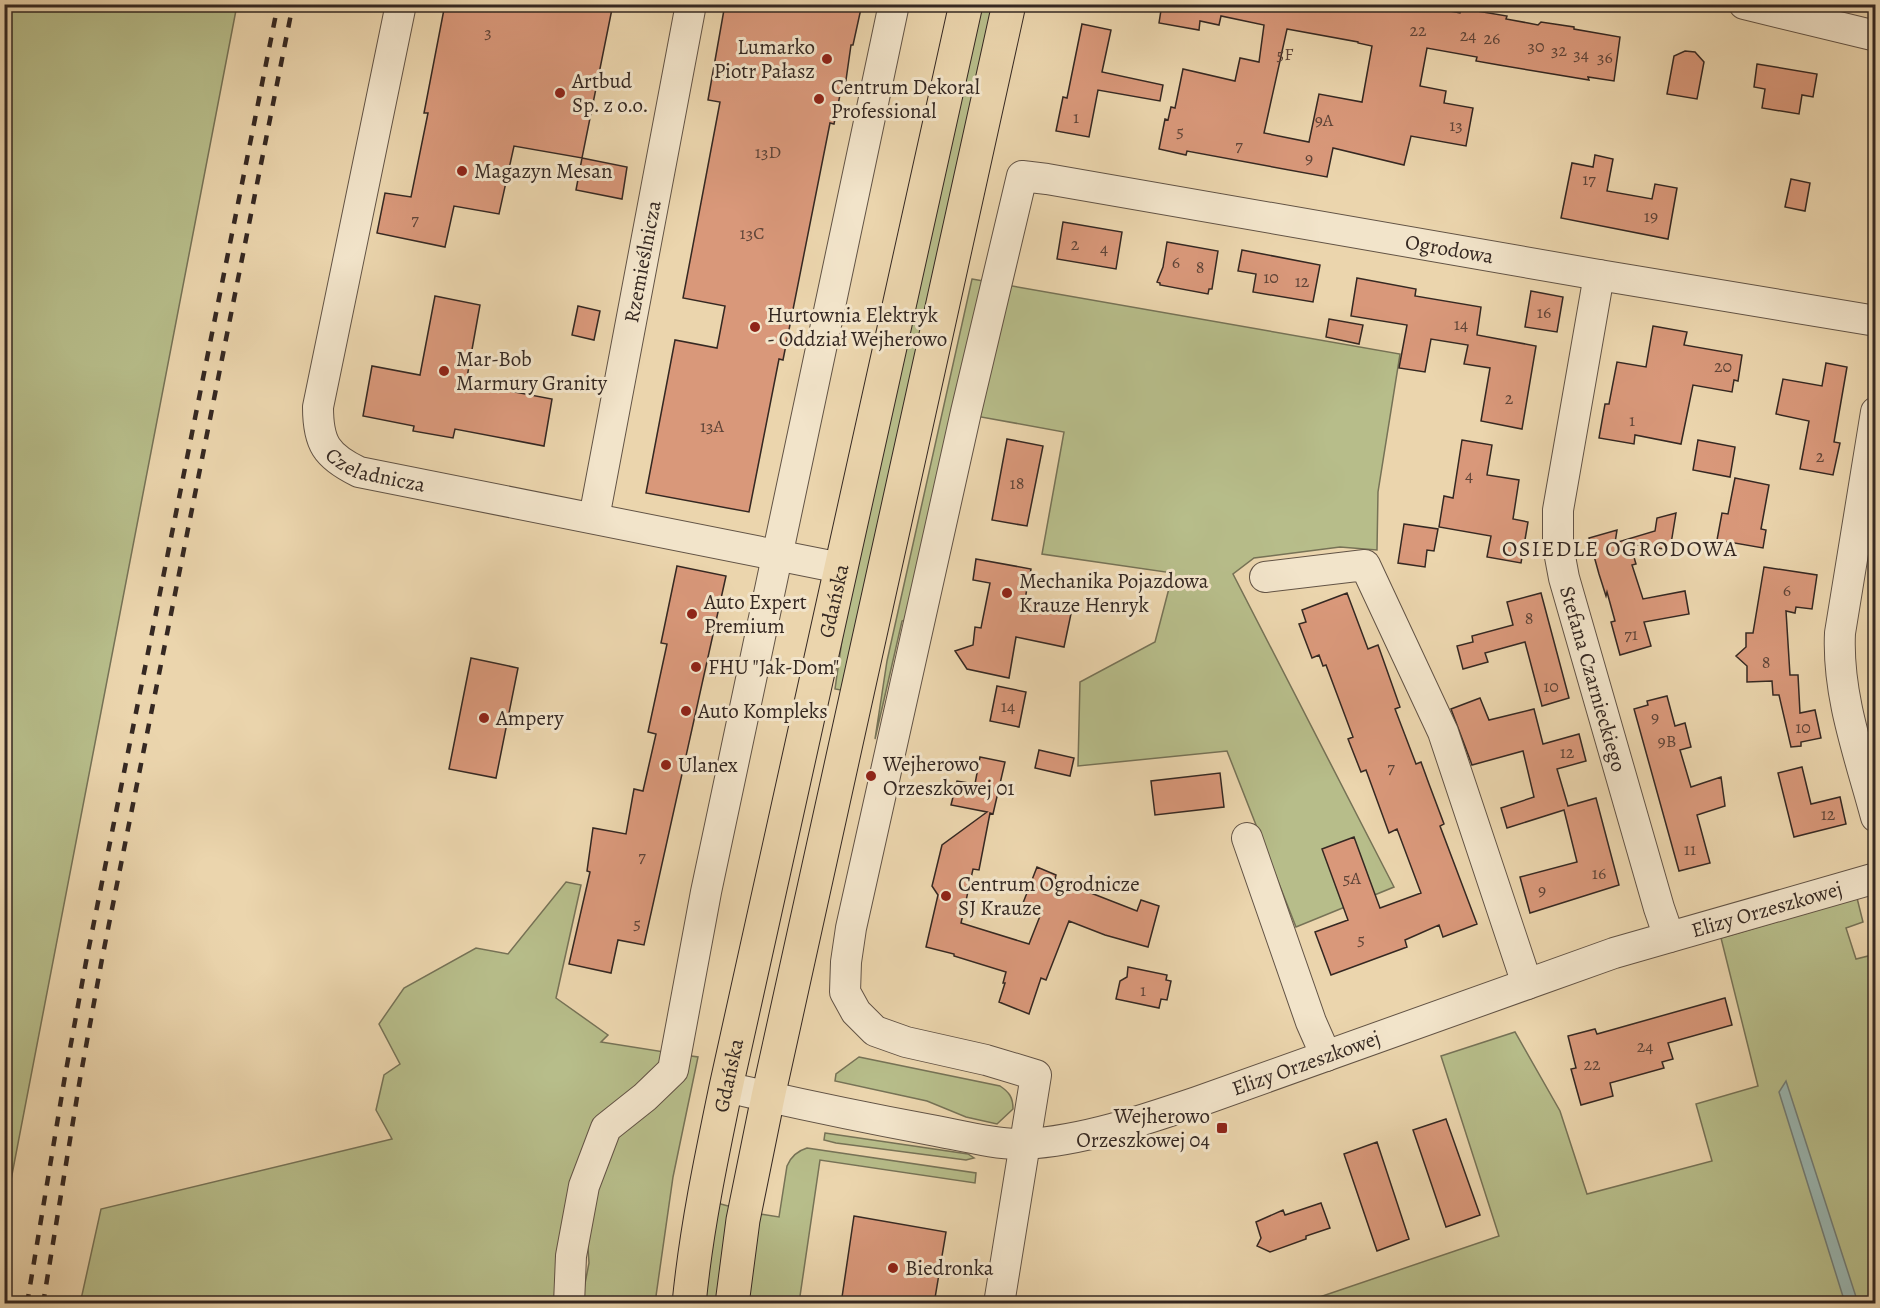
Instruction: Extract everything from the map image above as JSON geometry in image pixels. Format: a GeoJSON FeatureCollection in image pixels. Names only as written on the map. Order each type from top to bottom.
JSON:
{"type":"FeatureCollection","features":[{"type":"Feature","properties":{"kind":"main road","name":"Gdańska"},"geometry":{"type":"LineString","coordinates":[[689,1304],[704,1194],[726,1088],[966,4]]}},
{"type":"Feature","properties":{"kind":"main road","name":"Gdańska"},"geometry":{"type":"LineString","coordinates":[[732,1304],[744,1220],[768,1097],[1009,4]]}},
{"type":"Feature","properties":{"kind":"street","name":"Czeladnicza"},"geometry":{"type":"LineString","coordinates":[[401,4],[318,407],[318,429],[326,447],[339,462],[359,472],[840,568]]}},
{"type":"Feature","properties":{"kind":"street","name":"Rzemieślnicza"},"geometry":{"type":"LineString","coordinates":[[594,518],[691,4]]}},
{"type":"Feature","properties":{"kind":"street"},"geometry":{"type":"LineString","coordinates":[[569,1304],[571,1256],[584,1186],[606,1128],[645,1097],[673,1070],[706,892],[894,4]]}},
{"type":"Feature","properties":{"kind":"street"},"geometry":{"type":"LineString","coordinates":[[1744,4],[1875,36]]}},
{"type":"Feature","properties":{"kind":"street","name":"Ogrodowa"},"geometry":{"type":"LineString","coordinates":[[1024,1144],[1036,1075],[986,1060],[906,1042],[876,1031],[856,1012],[845,992],[851,927],[966,412],[1023,176],[1875,321]]}},
{"type":"Feature","properties":{"kind":"street","name":"Stefana Czarnieckiego"},"geometry":{"type":"LineString","coordinates":[[1599,275],[1558,510],[1558,546],[1571,601],[1669,937]]}},
{"type":"Feature","properties":{"kind":"street"},"geometry":{"type":"LineString","coordinates":[[1875,412],[1840,633],[1839,660],[1842,686],[1875,817]]}},
{"type":"Feature","properties":{"kind":"street"},"geometry":{"type":"LineString","coordinates":[[1265,577],[1365,565],[1443,732],[1527,984]]}},
{"type":"Feature","properties":{"kind":"street"},"geometry":{"type":"LineString","coordinates":[[1247,838],[1307,1011],[1326,1056]]}},
{"type":"Feature","properties":{"kind":"street","name":"Elizy Orzeszkowej"},"geometry":{"type":"LineString","coordinates":[[726,1088],[978,1138],[1024,1144],[1063,1138],[1133,1123],[1197,1102],[1614,953],[1875,878]]}},
{"type":"Feature","properties":{"kind":"street"},"geometry":{"type":"LineString","coordinates":[[999,1304],[1024,1144]]}},
{"type":"Feature","properties":{"kind":"green space"},"geometry":{"type":"Polygon","coordinates":[[[4,5],[237,5],[5,1211],[4,5]]]}},
{"type":"Feature","properties":{"kind":"green space"},"geometry":{"type":"Polygon","coordinates":[[[981,5],[997,5],[846,691],[835,689],[846,612],[981,5]]]}},
{"type":"Feature","properties":{"kind":"green space"},"geometry":{"type":"Polygon","coordinates":[[[972,279],[1400,354],[1378,492],[1377,550],[1340,547],[1254,558],[1233,574],[1394,887],[1296,927],[1227,751],[1078,766],[1080,682],[1155,642],[1173,573],[1042,554],[1064,432],[976,416],[908,619],[902,621],[875,739],[887,661],[972,279]]]}},
{"type":"Feature","properties":{"kind":"green space"},"geometry":{"type":"Polygon","coordinates":[[[566,882],[581,885],[556,998],[608,1035],[601,1042],[671,1053],[660,1076],[606,1112],[559,1303],[80,1304],[101,1209],[392,1139],[376,1110],[384,1075],[400,1064],[379,1024],[404,988],[476,948],[508,954],[566,882]]]}},
{"type":"Feature","properties":{"kind":"green space"},"geometry":{"type":"Polygon","coordinates":[[[1857,898],[1863,922],[1846,928],[1856,959],[1876,954],[1875,1303],[1299,1304],[1499,1236],[1441,1056],[1515,1032],[1560,1111],[1587,1194],[1712,1161],[1696,1104],[1758,1086],[1721,938],[1857,898]]]}},
{"type":"Feature","properties":{"kind":"green space"},"geometry":{"type":"Polygon","coordinates":[[[684,1055],[698,1057],[673,1177],[655,1303],[581,1304],[589,1263],[586,1219],[604,1146],[684,1055]]]}},
{"type":"Feature","properties":{"kind":"green space"},"geometry":{"type":"Polygon","coordinates":[[[859,1057],[1000,1086],[1010,1095],[1013,1109],[997,1124],[966,1117],[927,1101],[835,1081],[836,1074],[859,1057]]]}},
{"type":"Feature","properties":{"kind":"green space"},"geometry":{"type":"Polygon","coordinates":[[[825,1133],[968,1154],[974,1158],[966,1160],[836,1143],[824,1140],[825,1133]]]}},
{"type":"Feature","properties":{"kind":"green space"},"geometry":{"type":"Polygon","coordinates":[[[807,1148],[976,1173],[975,1183],[820,1160],[799,1303],[802,1303],[747,1304],[760,1214],[779,1217],[787,1166],[795,1154],[807,1148]]]}},
{"type":"Feature","properties":{"kind":"green space"},"geometry":{"type":"Polygon","coordinates":[[[717,1203],[732,1207],[717,1303],[704,1304],[717,1203]]]}},
{"type":"Feature","properties":{"kind":"water"},"geometry":{"type":"Polygon","coordinates":[[[1786,1081],[1858,1303],[1845,1303],[1779,1092],[1786,1081]]]}},
{"type":"Feature","properties":{"kind":"building"},"geometry":{"type":"Polygon","coordinates":[[[445,4],[613,4],[582,158],[514,146],[499,214],[454,206],[445,247],[377,233],[385,193],[411,197],[428,113],[424,113],[445,4]]]}},
{"type":"Feature","properties":{"kind":"building"},"geometry":{"type":"Polygon","coordinates":[[[725,4],[862,4],[853,45],[851,45],[846,80],[843,91],[841,90],[834,124],[830,123],[783,360],[779,359],[749,512],[646,493],[675,340],[717,348],[725,306],[683,298],[720,102],[708,100],[725,4]]]}},
{"type":"Feature","properties":{"kind":"building"},"geometry":{"type":"Polygon","coordinates":[[[1162,4],[1412,4],[1460,13],[1461,10],[1471,10],[1507,16],[1506,19],[1538,25],[1541,22],[1620,37],[1614,81],[1588,77],[1589,80],[1476,61],[1477,57],[1427,48],[1420,86],[1446,91],[1444,103],[1473,108],[1466,146],[1411,136],[1404,165],[1333,148],[1327,177],[1187,151],[1186,155],[1159,149],[1165,119],[1168,120],[1171,107],[1175,108],[1183,69],[1235,81],[1240,58],[1259,62],[1264,25],[1221,16],[1219,25],[1200,21],[1199,30],[1159,23],[1162,4]],[[1287,29],[1264,133],[1309,142],[1319,94],[1362,102],[1372,46],[1287,29]]]}},
{"type":"Feature","properties":{"kind":"building"},"geometry":{"type":"Polygon","coordinates":[[[1082,24],[1111,30],[1102,72],[1163,85],[1160,101],[1098,90],[1089,137],[1056,131],[1063,97],[1067,98],[1082,24]]]}},
{"type":"Feature","properties":{"kind":"building"},"geometry":{"type":"Polygon","coordinates":[[[1685,51],[1695,52],[1704,62],[1697,99],[1667,94],[1674,56],[1685,51]]]}},
{"type":"Feature","properties":{"kind":"building"},"geometry":{"type":"Polygon","coordinates":[[[1757,64],[1817,74],[1813,97],[1802,95],[1799,114],[1762,108],[1765,89],[1754,87],[1757,64]]]}},
{"type":"Feature","properties":{"kind":"building"},"geometry":{"type":"Polygon","coordinates":[[[1595,155],[1613,159],[1607,191],[1652,199],[1655,184],[1677,188],[1668,239],[1561,218],[1572,163],[1593,167],[1595,155]]]}},
{"type":"Feature","properties":{"kind":"building"},"geometry":{"type":"Polygon","coordinates":[[[582,158],[627,167],[622,199],[576,190],[582,158]]]}},
{"type":"Feature","properties":{"kind":"building"},"geometry":{"type":"Polygon","coordinates":[[[1791,179],[1810,183],[1805,211],[1785,207],[1791,179]]]}},
{"type":"Feature","properties":{"kind":"building"},"geometry":{"type":"Polygon","coordinates":[[[1063,222],[1122,232],[1116,269],[1057,259],[1063,222]]]}},
{"type":"Feature","properties":{"kind":"building"},"geometry":{"type":"Polygon","coordinates":[[[1167,242],[1218,251],[1212,289],[1209,289],[1208,294],[1160,285],[1157,282],[1163,267],[1167,242]]]}},
{"type":"Feature","properties":{"kind":"building"},"geometry":{"type":"Polygon","coordinates":[[[1242,250],[1320,265],[1313,302],[1253,292],[1256,274],[1238,271],[1242,250]]]}},
{"type":"Feature","properties":{"kind":"building"},"geometry":{"type":"Polygon","coordinates":[[[1357,278],[1416,289],[1415,296],[1481,307],[1477,335],[1536,346],[1522,429],[1481,421],[1490,368],[1464,364],[1468,345],[1431,339],[1425,372],[1399,368],[1407,325],[1351,316],[1357,278]]]}},
{"type":"Feature","properties":{"kind":"building"},"geometry":{"type":"Polygon","coordinates":[[[1531,291],[1563,297],[1557,332],[1525,327],[1531,291]]]}},
{"type":"Feature","properties":{"kind":"building","name":"Mar-Bob Marmury Granity"},"geometry":{"type":"Polygon","coordinates":[[[435,296],[480,305],[466,383],[552,399],[544,446],[455,429],[453,438],[413,431],[414,426],[363,416],[372,366],[420,375],[435,296]]]}},
{"type":"Feature","properties":{"kind":"building"},"geometry":{"type":"Polygon","coordinates":[[[578,306],[600,311],[594,340],[572,335],[578,306]]]}},
{"type":"Feature","properties":{"kind":"building"},"geometry":{"type":"Polygon","coordinates":[[[1329,319],[1363,325],[1359,344],[1326,337],[1329,319]]]}},
{"type":"Feature","properties":{"kind":"building"},"geometry":{"type":"Polygon","coordinates":[[[1653,326],[1687,332],[1684,345],[1742,355],[1738,381],[1734,380],[1732,392],[1693,385],[1681,444],[1635,435],[1634,444],[1599,438],[1605,404],[1609,404],[1617,362],[1646,367],[1653,326]]]}},
{"type":"Feature","properties":{"kind":"building"},"geometry":{"type":"Polygon","coordinates":[[[1826,363],[1847,367],[1834,442],[1840,443],[1833,475],[1800,469],[1809,421],[1776,414],[1783,379],[1822,386],[1826,363]]]}},
{"type":"Feature","properties":{"kind":"building"},"geometry":{"type":"Polygon","coordinates":[[[1007,439],[1043,446],[1027,526],[992,520],[1007,439]]]}},
{"type":"Feature","properties":{"kind":"building"},"geometry":{"type":"Polygon","coordinates":[[[1462,440],[1492,445],[1487,475],[1519,480],[1513,519],[1528,522],[1521,563],[1487,557],[1491,536],[1439,527],[1444,496],[1453,498],[1462,440]]]}},
{"type":"Feature","properties":{"kind":"building"},"geometry":{"type":"Polygon","coordinates":[[[1698,440],[1735,447],[1730,477],[1693,470],[1698,440]]]}},
{"type":"Feature","properties":{"kind":"building"},"geometry":{"type":"Polygon","coordinates":[[[1735,478],[1769,485],[1761,529],[1766,530],[1763,548],[1717,540],[1722,513],[1728,514],[1735,478]]]}},
{"type":"Feature","properties":{"kind":"building"},"geometry":{"type":"Polygon","coordinates":[[[1676,513],[1670,550],[1630,544],[1636,564],[1632,565],[1643,599],[1685,591],[1689,614],[1644,622],[1651,646],[1620,655],[1611,622],[1615,621],[1589,538],[1617,530],[1615,543],[1655,531],[1657,518],[1676,513]]]}},
{"type":"Feature","properties":{"kind":"building"},"geometry":{"type":"Polygon","coordinates":[[[1404,524],[1438,529],[1434,551],[1427,550],[1425,567],[1398,563],[1404,524]]]}},
{"type":"Feature","properties":{"kind":"building"},"geometry":{"type":"Polygon","coordinates":[[[976,559],[1031,569],[1025,599],[1072,609],[1064,647],[1016,637],[1009,678],[967,669],[955,651],[973,645],[975,627],[981,628],[990,583],[973,580],[976,559]]]}},
{"type":"Feature","properties":{"kind":"building"},"geometry":{"type":"Polygon","coordinates":[[[677,566],[726,576],[644,945],[618,940],[611,973],[569,964],[590,872],[587,871],[593,828],[626,834],[634,789],[643,791],[656,734],[648,732],[667,644],[661,643],[677,566]]]}},
{"type":"Feature","properties":{"kind":"building"},"geometry":{"type":"Polygon","coordinates":[[[1764,567],[1817,575],[1812,609],[1796,607],[1795,613],[1786,611],[1790,675],[1798,675],[1800,713],[1815,710],[1821,738],[1801,742],[1801,746],[1791,747],[1779,695],[1773,695],[1772,681],[1747,682],[1747,666],[1736,656],[1746,647],[1746,633],[1753,633],[1764,567]]]}},
{"type":"Feature","properties":{"kind":"building"},"geometry":{"type":"Polygon","coordinates":[[[1347,593],[1368,649],[1378,645],[1400,707],[1395,709],[1416,764],[1421,762],[1444,824],[1440,826],[1477,924],[1443,937],[1439,925],[1405,940],[1407,947],[1331,975],[1315,932],[1348,920],[1322,849],[1354,837],[1380,908],[1421,893],[1397,829],[1389,833],[1366,770],[1361,772],[1348,739],[1353,737],[1326,665],[1323,666],[1319,655],[1312,658],[1299,624],[1306,622],[1302,610],[1347,593]]]}},
{"type":"Feature","properties":{"kind":"building"},"geometry":{"type":"Polygon","coordinates":[[[1541,593],[1569,698],[1542,706],[1525,642],[1485,653],[1488,662],[1463,669],[1457,646],[1473,642],[1472,636],[1513,625],[1507,602],[1541,593]]]}},
{"type":"Feature","properties":{"kind":"building","name":"Ampery"},"geometry":{"type":"Polygon","coordinates":[[[471,658],[518,668],[496,778],[449,769],[471,658]]]}},
{"type":"Feature","properties":{"kind":"building"},"geometry":{"type":"Polygon","coordinates":[[[997,686],[1026,692],[1019,727],[990,721],[997,686]]]}},
{"type":"Feature","properties":{"kind":"building"},"geometry":{"type":"Polygon","coordinates":[[[1667,696],[1675,726],[1685,723],[1691,747],[1680,750],[1691,787],[1721,777],[1725,806],[1697,815],[1710,863],[1679,871],[1634,709],[1648,705],[1647,701],[1667,696]]]}},
{"type":"Feature","properties":{"kind":"building"},"geometry":{"type":"Polygon","coordinates":[[[1480,698],[1489,720],[1534,709],[1543,744],[1579,734],[1586,761],[1557,769],[1568,806],[1596,798],[1619,885],[1530,913],[1520,877],[1577,862],[1564,810],[1507,828],[1501,808],[1534,797],[1523,751],[1472,765],[1451,709],[1480,698]]]}},
{"type":"Feature","properties":{"kind":"building"},"geometry":{"type":"Polygon","coordinates":[[[1039,750],[1074,758],[1070,776],[1035,768],[1039,750]]]}},
{"type":"Feature","properties":{"kind":"building"},"geometry":{"type":"Polygon","coordinates":[[[980,757],[1005,762],[993,814],[990,813],[979,870],[973,869],[961,923],[1029,944],[1042,911],[1023,903],[1037,867],[1056,875],[1055,879],[1137,911],[1141,900],[1159,906],[1148,947],[1105,935],[1069,921],[1046,980],[1041,978],[1029,1014],[999,1002],[1006,972],[926,947],[938,895],[932,886],[942,845],[987,812],[951,805],[957,781],[975,784],[980,757]]]}},
{"type":"Feature","properties":{"kind":"building"},"geometry":{"type":"Polygon","coordinates":[[[1802,767],[1811,804],[1840,797],[1846,824],[1794,837],[1778,773],[1802,767]]]}},
{"type":"Feature","properties":{"kind":"building"},"geometry":{"type":"Polygon","coordinates":[[[1220,773],[1224,807],[1155,815],[1151,781],[1220,773]]]}},
{"type":"Feature","properties":{"kind":"building"},"geometry":{"type":"Polygon","coordinates":[[[1128,967],[1167,975],[1166,980],[1171,981],[1167,1000],[1161,999],[1159,1008],[1116,999],[1120,981],[1127,977],[1128,967]]]}},
{"type":"Feature","properties":{"kind":"building"},"geometry":{"type":"Polygon","coordinates":[[[1725,998],[1732,1025],[1668,1043],[1673,1059],[1662,1062],[1664,1068],[1610,1083],[1613,1096],[1581,1105],[1571,1069],[1576,1068],[1568,1036],[1595,1029],[1597,1034],[1725,998]]]}},
{"type":"Feature","properties":{"kind":"building"},"geometry":{"type":"Polygon","coordinates":[[[1446,1119],[1480,1215],[1446,1227],[1413,1130],[1446,1119]]]}},
{"type":"Feature","properties":{"kind":"building"},"geometry":{"type":"Polygon","coordinates":[[[1377,1142],[1409,1239],[1377,1251],[1344,1154],[1377,1142]]]}},
{"type":"Feature","properties":{"kind":"building"},"geometry":{"type":"Polygon","coordinates":[[[1321,1203],[1330,1228],[1270,1252],[1257,1246],[1261,1238],[1256,1222],[1283,1210],[1285,1215],[1321,1203]]]}},
{"type":"Feature","properties":{"kind":"building","name":"Biedronka"},"geometry":{"type":"Polygon","coordinates":[[[854,1216],[946,1232],[934,1304],[841,1304],[854,1216]]]}},
{"type":"Feature","properties":{"kind":"railway"},"geometry":{"type":"LineString","coordinates":[[27,1304],[86,962],[278,4]]}},
{"type":"Feature","properties":{"kind":"railway"},"geometry":{"type":"LineString","coordinates":[[43,1304],[102,959],[293,4]]}},
{"type":"Feature","properties":{"kind":"place","name":"Lumarko Piotr Pałasz"},"geometry":{"type":"Point","coordinates":[827,59]}},
{"type":"Feature","properties":{"kind":"place","name":"Artbud Sp. z o.o."},"geometry":{"type":"Point","coordinates":[560,93]}},
{"type":"Feature","properties":{"kind":"place","name":"Centrum Dekoral Professional"},"geometry":{"type":"Point","coordinates":[819,99]}},
{"type":"Feature","properties":{"kind":"place","name":"Magazyn Mesan"},"geometry":{"type":"Point","coordinates":[462,171]}},
{"type":"Feature","properties":{"kind":"place","name":"Hurtownia Elektryk - Oddział Wejherowo"},"geometry":{"type":"Point","coordinates":[755,327]}},
{"type":"Feature","properties":{"kind":"place","name":"Mar-Bob Marmury Granity"},"geometry":{"type":"Point","coordinates":[444,371]}},
{"type":"Feature","properties":{"kind":"place","name":"Mechanika Pojazdowa Krauze Henryk"},"geometry":{"type":"Point","coordinates":[1007,593]}},
{"type":"Feature","properties":{"kind":"place","name":"Auto Expert Premium"},"geometry":{"type":"Point","coordinates":[692,614]}},
{"type":"Feature","properties":{"kind":"place","name":"FHU \"Jak-Dom\""},"geometry":{"type":"Point","coordinates":[696,667]}},
{"type":"Feature","properties":{"kind":"place","name":"Auto Kompleks"},"geometry":{"type":"Point","coordinates":[686,711]}},
{"type":"Feature","properties":{"kind":"place","name":"Ampery"},"geometry":{"type":"Point","coordinates":[484,718]}},
{"type":"Feature","properties":{"kind":"place","name":"Ulanex"},"geometry":{"type":"Point","coordinates":[666,765]}},
{"type":"Feature","properties":{"kind":"place","name":"Wejherowo Orzeszkowej 01"},"geometry":{"type":"Point","coordinates":[871,776]}},
{"type":"Feature","properties":{"kind":"place","name":"Centrum Ogrodnicze SJ Krauze"},"geometry":{"type":"Point","coordinates":[946,896]}},
{"type":"Feature","properties":{"kind":"place","name":"Wejherowo Orzeszkowej 04"},"geometry":{"type":"Point","coordinates":[1222,1128]}},
{"type":"Feature","properties":{"kind":"place","name":"Biedronka"},"geometry":{"type":"Point","coordinates":[893,1268]}},
{"type":"Feature","properties":{"kind":"district","name":"OSIEDLE OGRODOWA"},"geometry":{"type":"Point","coordinates":[1620,549]}}]}
